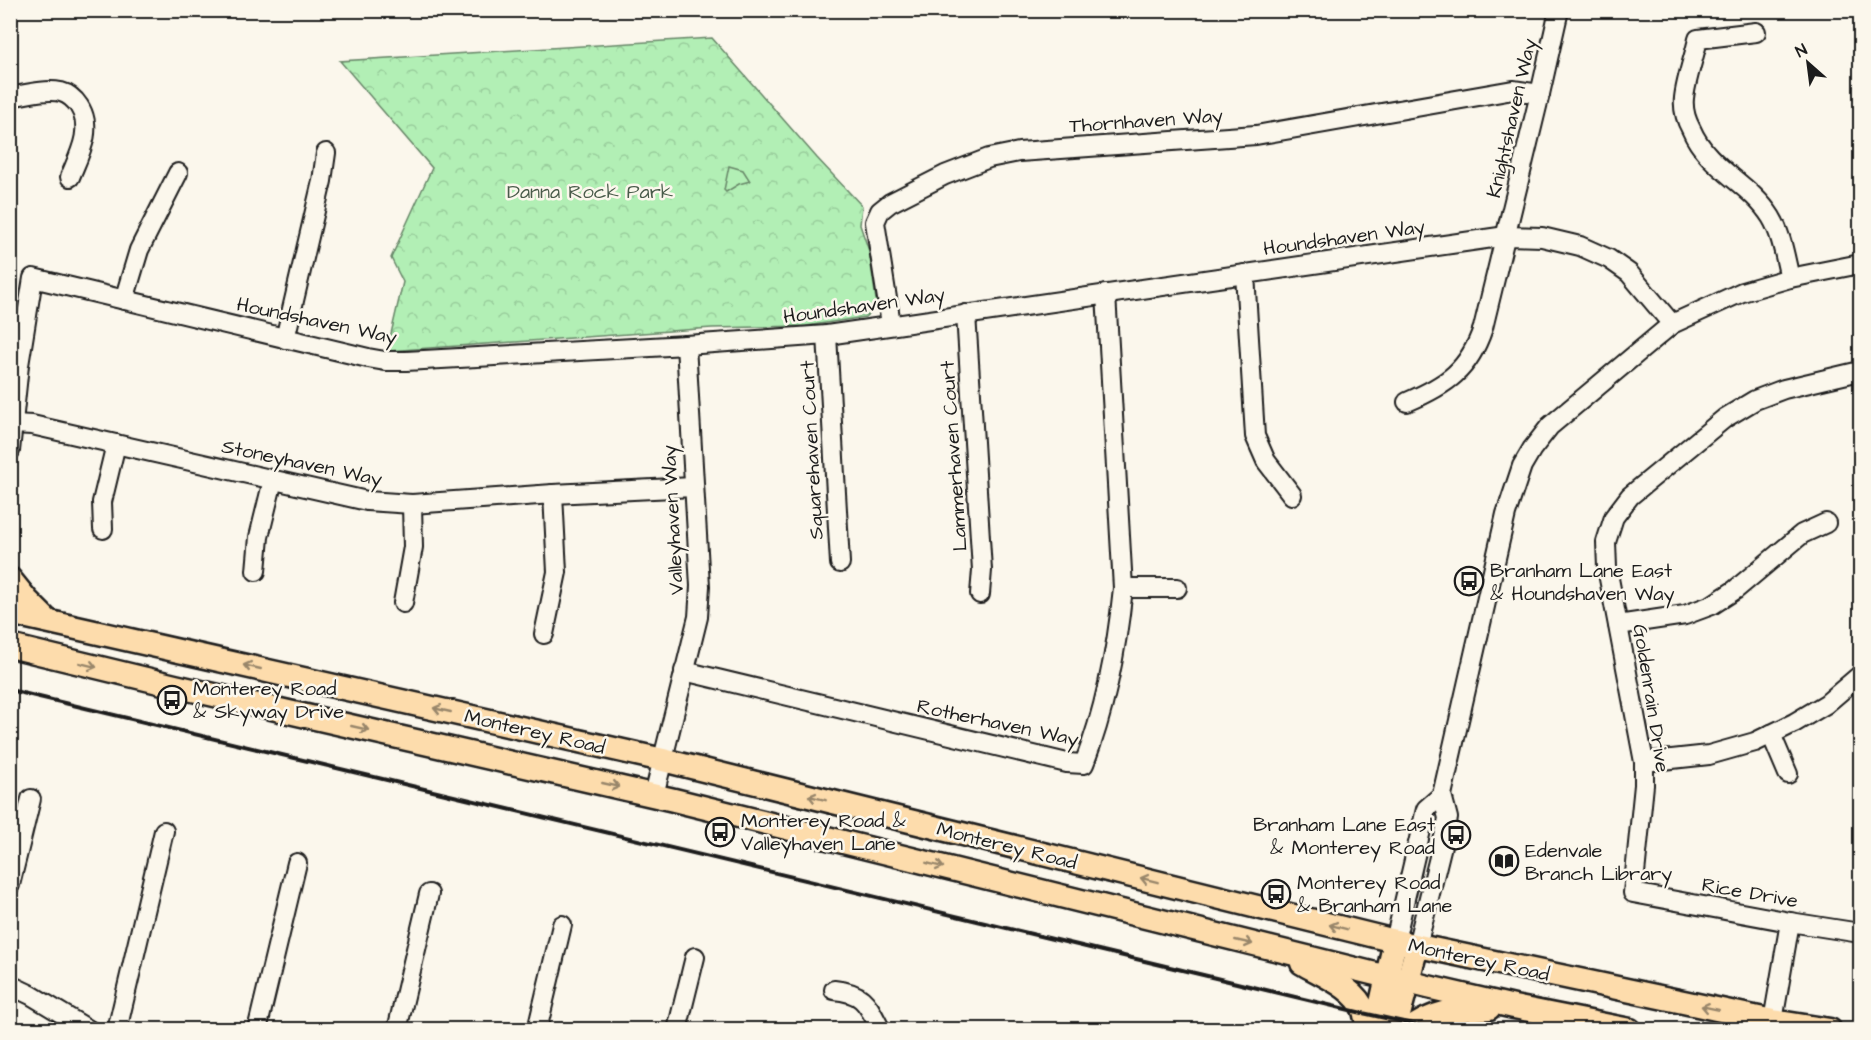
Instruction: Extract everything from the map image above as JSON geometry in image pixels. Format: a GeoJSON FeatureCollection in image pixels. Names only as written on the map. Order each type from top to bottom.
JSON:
{"type":"FeatureCollection","features":[{"type":"Feature","properties":{"kind":"main road"},"geometry":{"type":"LineString","coordinates":[[10,579],[27,600],[50,622]]}},
{"type":"Feature","properties":{"kind":"main road","name":"Monterey Road"},"geometry":{"type":"LineString","coordinates":[[10,614],[663,760],[1395,941],[1773,1021],[1830,1029]]}},
{"type":"Feature","properties":{"kind":"main road","name":"Monterey Road"},"geometry":{"type":"LineString","coordinates":[[10,646],[654,795],[1514,1007],[1630,1029]]}},
{"type":"Feature","properties":{"kind":"main road"},"geometry":{"type":"LineString","coordinates":[[10,662],[48,655]]}},
{"type":"Feature","properties":{"kind":"main road"},"geometry":{"type":"LineString","coordinates":[[1395,941],[1397,979],[1395,1029]]}},
{"type":"Feature","properties":{"kind":"main road"},"geometry":{"type":"LineString","coordinates":[[1375,1029],[1397,979],[1417,946]]}},
{"type":"Feature","properties":{"kind":"main road"},"geometry":{"type":"LineString","coordinates":[[1280,950],[1351,992],[1362,1005],[1368,1029]]}},
{"type":"Feature","properties":{"kind":"main road"},"geometry":{"type":"LineString","coordinates":[[1409,1029],[1437,1013],[1514,1007]]}},
{"type":"Feature","properties":{"kind":"street","name":"Knightshaven Way"},"geometry":{"type":"LineString","coordinates":[[1407,402],[1434,390],[1458,373],[1476,349],[1484,328],[1559,10]]}},
{"type":"Feature","properties":{"kind":"street"},"geometry":{"type":"LineString","coordinates":[[1756,32],[1698,39],[1684,99],[1687,121],[1696,142],[1710,159],[1756,198],[1771,217],[1781,239],[1790,278]]}},
{"type":"Feature","properties":{"kind":"street","name":"Thornhaven Way"},"geometry":{"type":"LineString","coordinates":[[891,324],[875,222],[880,211],[890,203],[945,175],[989,158],[1019,152],[1256,135],[1513,90],[1540,94]]}},
{"type":"Feature","properties":{"kind":"street"},"geometry":{"type":"LineString","coordinates":[[10,97],[49,91],[65,93],[76,101],[83,113],[86,131],[84,143],[70,177]]}},
{"type":"Feature","properties":{"kind":"street"},"geometry":{"type":"LineString","coordinates":[[285,339],[322,181],[326,153]]}},
{"type":"Feature","properties":{"kind":"street"},"geometry":{"type":"LineString","coordinates":[[124,300],[139,250],[178,173]]}},
{"type":"Feature","properties":{"kind":"street","name":"Houndshaven Way"},"geometry":{"type":"LineString","coordinates":[[13,424],[19,365],[33,278],[385,361],[827,335],[1506,236],[1542,237],[1580,246],[1608,259],[1629,273],[1672,324]]}},
{"type":"Feature","properties":{"kind":"street"},"geometry":{"type":"LineString","coordinates":[[1417,946],[1448,818],[1443,795],[1503,526],[1522,466],[1532,449],[1550,426],[1672,324],[1742,292],[1790,278],[1860,264]]}},
{"type":"Feature","properties":{"kind":"street"},"geometry":{"type":"LineString","coordinates":[[1245,274],[1255,436],[1266,461],[1292,495]]}},
{"type":"Feature","properties":{"kind":"street","name":"Rotherhaven Way"},"geometry":{"type":"LineString","coordinates":[[684,671],[1067,763],[1084,764],[1102,706],[1118,634],[1123,588],[1106,294]]}},
{"type":"Feature","properties":{"kind":"street","name":"Lammerhaven Court"},"geometry":{"type":"LineString","coordinates":[[966,314],[982,570],[980,594]]}},
{"type":"Feature","properties":{"kind":"street","name":"Squarehaven Court"},"geometry":{"type":"LineString","coordinates":[[827,335],[840,563]]}},
{"type":"Feature","properties":{"kind":"street","name":"Valleyhaven Way"},"geometry":{"type":"LineString","coordinates":[[654,795],[698,616],[700,586],[686,345]]}},
{"type":"Feature","properties":{"kind":"street","name":"Goldenrain Drive"},"geometry":{"type":"LineString","coordinates":[[1633,893],[1644,784],[1644,762],[1607,568],[1606,542],[1614,517],[1630,496],[1725,418],[1755,400],[1784,389],[1860,371]]}},
{"type":"Feature","properties":{"kind":"street"},"geometry":{"type":"LineString","coordinates":[[10,451],[13,424]]}},
{"type":"Feature","properties":{"kind":"street","name":"Stoneyhaven Way"},"geometry":{"type":"LineString","coordinates":[[13,424],[32,425],[367,501],[412,504],[553,494],[693,488]]}},
{"type":"Feature","properties":{"kind":"street"},"geometry":{"type":"LineString","coordinates":[[103,529],[102,502],[116,444]]}},
{"type":"Feature","properties":{"kind":"street"},"geometry":{"type":"LineString","coordinates":[[256,571],[259,537],[273,480]]}},
{"type":"Feature","properties":{"kind":"street"},"geometry":{"type":"LineString","coordinates":[[544,634],[557,572],[553,494]]}},
{"type":"Feature","properties":{"kind":"street"},"geometry":{"type":"LineString","coordinates":[[404,603],[414,547],[412,504]]}},
{"type":"Feature","properties":{"kind":"street"},"geometry":{"type":"LineString","coordinates":[[1618,626],[1685,615],[1712,605],[1736,590],[1802,534],[1826,523]]}},
{"type":"Feature","properties":{"kind":"street"},"geometry":{"type":"LineString","coordinates":[[1123,588],[1178,588]]}},
{"type":"Feature","properties":{"kind":"street"},"geometry":{"type":"LineString","coordinates":[[1644,762],[1709,755],[1755,742],[1826,704],[1860,675]]}},
{"type":"Feature","properties":{"kind":"street"},"geometry":{"type":"LineString","coordinates":[[1771,734],[1788,774]]}},
{"type":"Feature","properties":{"kind":"street"},"geometry":{"type":"LineString","coordinates":[[1395,941],[1426,809],[1443,795]]}},
{"type":"Feature","properties":{"kind":"street"},"geometry":{"type":"LineString","coordinates":[[10,885],[31,799]]}},
{"type":"Feature","properties":{"kind":"street"},"geometry":{"type":"LineString","coordinates":[[117,1029],[164,831]]}},
{"type":"Feature","properties":{"kind":"street"},"geometry":{"type":"LineString","coordinates":[[257,1029],[297,863]]}},
{"type":"Feature","properties":{"kind":"street","name":"Rice Drive"},"geometry":{"type":"LineString","coordinates":[[1633,893],[1860,933]]}},
{"type":"Feature","properties":{"kind":"street"},"geometry":{"type":"LineString","coordinates":[[397,1029],[429,894]]}},
{"type":"Feature","properties":{"kind":"street"},"geometry":{"type":"LineString","coordinates":[[1773,1021],[1790,922]]}},
{"type":"Feature","properties":{"kind":"street"},"geometry":{"type":"LineString","coordinates":[[537,1029],[562,925]]}},
{"type":"Feature","properties":{"kind":"street"},"geometry":{"type":"LineString","coordinates":[[677,1029],[694,957]]}},
{"type":"Feature","properties":{"kind":"street"},"geometry":{"type":"LineString","coordinates":[[10,986],[31,995],[89,1029]]}},
{"type":"Feature","properties":{"kind":"street"},"geometry":{"type":"LineString","coordinates":[[834,990],[850,992],[859,997],[868,1006],[880,1029]]}},
{"type":"Feature","properties":{"kind":"green space","name":"Danna Rock Park"},"geometry":{"type":"Polygon","coordinates":[[[712,38],[862,206],[860,225],[869,251],[876,300],[874,309],[865,317],[806,326],[712,328],[387,351],[403,282],[391,258],[432,168],[340,61],[712,38]]]}},
{"type":"Feature","properties":{"kind":"green space"},"geometry":{"type":"Polygon","coordinates":[[[729,166],[743,170],[750,181],[739,184],[726,192],[724,190],[729,166]]]}},
{"type":"Feature","properties":{"kind":"railway"},"geometry":{"type":"LineString","coordinates":[[10,690],[1440,1030]]}},
{"type":"Feature","properties":{"kind":"place","name":"Branham Lane East & Houndshaven Way"},"geometry":{"type":"Point","coordinates":[1469,581]}},
{"type":"Feature","properties":{"kind":"place","name":"Monterey Road & Skyway Drive"},"geometry":{"type":"Point","coordinates":[172,700]}},
{"type":"Feature","properties":{"kind":"place","name":"Monterey Road & Valleyhaven Lane"},"geometry":{"type":"Point","coordinates":[720,832]}},
{"type":"Feature","properties":{"kind":"place","name":"Branham Lane East & Monterey Road"},"geometry":{"type":"Point","coordinates":[1456,835]}},
{"type":"Feature","properties":{"kind":"place","name":"Edenvale Branch Library"},"geometry":{"type":"Point","coordinates":[1504,861]}},
{"type":"Feature","properties":{"kind":"place","name":"Monterey Road & Branham Lane"},"geometry":{"type":"Point","coordinates":[1276,894]}}]}
